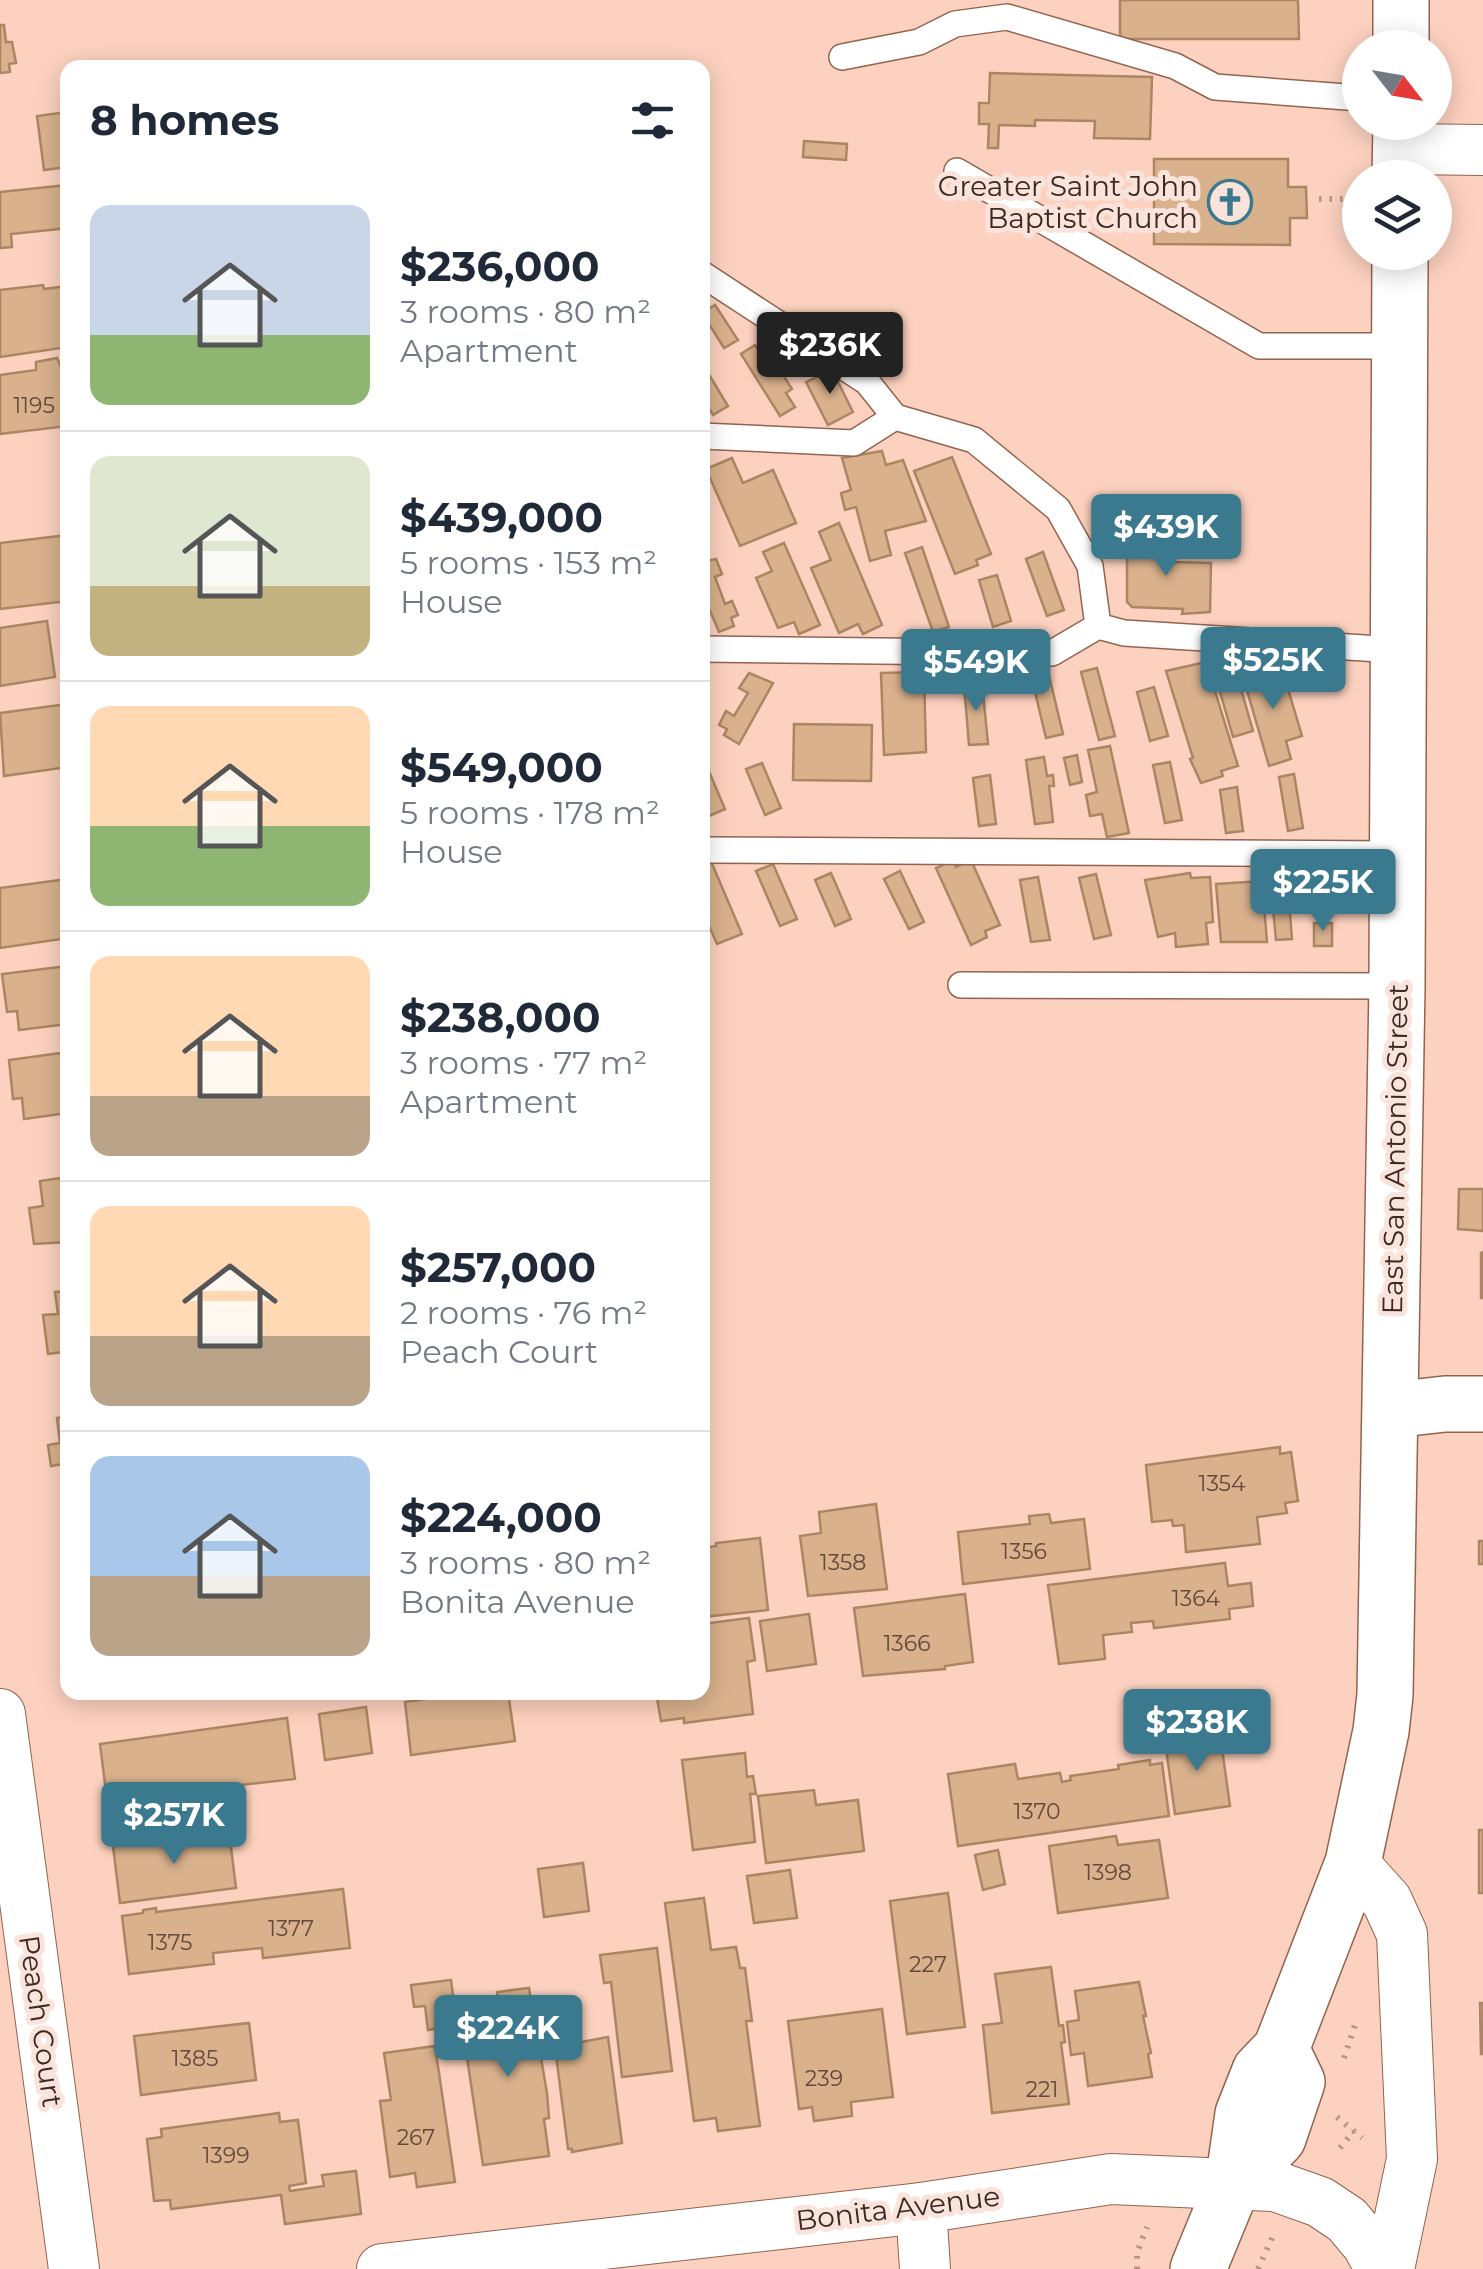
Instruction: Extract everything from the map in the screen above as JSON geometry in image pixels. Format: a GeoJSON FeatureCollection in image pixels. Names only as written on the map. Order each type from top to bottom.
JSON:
{"type":"FeatureCollection","features":[{"type":"Feature","properties":{"kind":"street"},"geometry":{"type":"LineString","coordinates":[[1401,0],[1401,30]]}},
{"type":"Feature","properties":{"kind":"street"},"geometry":{"type":"LineString","coordinates":[[1400,150],[1483,150]]}},
{"type":"Feature","properties":{"kind":"street","name":"East San Antonio Street"},"geometry":{"type":"LineString","coordinates":[[1198,2269],[1233,2184],[1243,2114],[1260,2071],[1281,2049],[1352,1863],[1386,1695],[1397,986],[1400,270]]}},
{"type":"Feature","properties":{"kind":"street"},"geometry":{"type":"LineString","coordinates":[[1391,1410],[1483,1404]]}},
{"type":"Feature","properties":{"kind":"street","name":"Peach Court"},"geometry":{"type":"LineString","coordinates":[[0,1714],[74,2269]]}},
{"type":"Feature","properties":{"kind":"street"},"geometry":{"type":"LineString","coordinates":[[1352,1863],[1387,1901],[1402,1934],[1412,2159],[1389,2269]]}},
{"type":"Feature","properties":{"kind":"street","name":"Bonita Avenue"},"geometry":{"type":"LineString","coordinates":[[382,2269],[921,2208],[1112,2179],[1275,2186],[1320,2202],[1357,2232],[1381,2269]]}},
{"type":"Feature","properties":{"kind":"street"},"geometry":{"type":"LineString","coordinates":[[921,2208],[925,2269]]}},
{"type":"Feature","properties":{"kind":"lane"},"geometry":{"type":"LineString","coordinates":[[842,57],[919,42],[955,24],[1007,17],[1175,66],[1215,87],[1342,97]]}},
{"type":"Feature","properties":{"kind":"lane"},"geometry":{"type":"LineString","coordinates":[[957,171],[1259,346],[1399,346]]}},
{"type":"Feature","properties":{"kind":"lane"},"geometry":{"type":"LineString","coordinates":[[710,279],[867,382],[895,417],[974,440],[1058,509],[1090,566],[1098,626]]}},
{"type":"Feature","properties":{"kind":"lane"},"geometry":{"type":"LineString","coordinates":[[710,436],[854,443],[895,417]]}},
{"type":"Feature","properties":{"kind":"lane"},"geometry":{"type":"LineString","coordinates":[[710,649],[1052,653],[1098,626],[1124,633],[1396,650]]}},
{"type":"Feature","properties":{"kind":"lane"},"geometry":{"type":"LineString","coordinates":[[710,850],[1398,854]]}},
{"type":"Feature","properties":{"kind":"lane"},"geometry":{"type":"LineString","coordinates":[[961,986],[1397,986]]}},
{"type":"Feature","properties":{"kind":"path"},"geometry":{"type":"LineString","coordinates":[[1319,199],[1342,198]]}},
{"type":"Feature","properties":{"kind":"path"},"geometry":{"type":"LineString","coordinates":[[1340,2148],[1354,2131]]}},
{"type":"Feature","properties":{"kind":"path"},"geometry":{"type":"LineString","coordinates":[[1258,2269],[1271,2241]]}},
{"type":"Feature","properties":{"kind":"path"},"geometry":{"type":"LineString","coordinates":[[1137,2269],[1138,2253]]}},
{"type":"Feature","properties":{"kind":"building"},"geometry":{"type":"Polygon","coordinates":[[[1120,0],[1298,0],[1299,39],[1120,39],[1120,0]]]}},
{"type":"Feature","properties":{"kind":"building"},"geometry":{"type":"Polygon","coordinates":[[[0,25],[4,25],[6,42],[12,42],[16,63],[9,64],[10,72],[0,73],[0,25]]]}},
{"type":"Feature","properties":{"kind":"building"},"geometry":{"type":"Polygon","coordinates":[[[990,73],[1152,77],[1150,139],[1094,138],[1095,121],[1035,120],[1035,126],[999,125],[998,148],[988,148],[989,124],[979,124],[979,103],[989,103],[990,73]]]}},
{"type":"Feature","properties":{"kind":"building"},"geometry":{"type":"Polygon","coordinates":[[[60,113],[60,168],[44,170],[37,116],[60,113]]]}},
{"type":"Feature","properties":{"kind":"building"},"geometry":{"type":"Polygon","coordinates":[[[804,141],[847,144],[846,160],[803,157],[804,141]]]}},
{"type":"Feature","properties":{"kind":"building","name":"Greater Saint John Baptist Church"},"geometry":{"type":"Polygon","coordinates":[[[1154,159],[1288,159],[1288,187],[1306,187],[1307,218],[1290,218],[1290,245],[1154,244],[1154,159]]]}},
{"type":"Feature","properties":{"kind":"building"},"geometry":{"type":"Polygon","coordinates":[[[60,186],[60,229],[11,234],[12,247],[0,248],[0,192],[60,186]]]}},
{"type":"Feature","properties":{"kind":"building"},"geometry":{"type":"Polygon","coordinates":[[[60,287],[60,348],[0,357],[0,290],[60,287]]]}},
{"type":"Feature","properties":{"kind":"building"},"geometry":{"type":"Polygon","coordinates":[[[715,305],[738,340],[724,348],[710,326],[710,308],[715,305]]]}},
{"type":"Feature","properties":{"kind":"building"},"geometry":{"type":"Polygon","coordinates":[[[755,345],[770,368],[776,364],[792,389],[786,393],[795,407],[780,416],[741,354],[755,345]]]}},
{"type":"Feature","properties":{"kind":"building"},"geometry":{"type":"Polygon","coordinates":[[[57,358],[60,365],[60,427],[0,434],[0,375],[36,370],[36,362],[57,358]]]}},
{"type":"Feature","properties":{"kind":"building"},"geometry":{"type":"Polygon","coordinates":[[[832,370],[853,412],[828,425],[806,382],[832,370]]]}},
{"type":"Feature","properties":{"kind":"building"},"geometry":{"type":"Polygon","coordinates":[[[710,376],[728,406],[713,415],[710,410],[710,376]]]}},
{"type":"Feature","properties":{"kind":"building"},"geometry":{"type":"Polygon","coordinates":[[[882,451],[886,465],[903,460],[926,521],[885,531],[891,555],[870,561],[856,507],[845,510],[841,493],[851,490],[842,458],[882,451]]]}},
{"type":"Feature","properties":{"kind":"building"},"geometry":{"type":"Polygon","coordinates":[[[952,457],[991,554],[976,560],[978,565],[955,574],[914,471],[952,457]]]}},
{"type":"Feature","properties":{"kind":"building"},"geometry":{"type":"Polygon","coordinates":[[[732,458],[743,483],[773,470],[796,523],[740,546],[710,478],[710,467],[732,458]]]}},
{"type":"Feature","properties":{"kind":"building"},"geometry":{"type":"Polygon","coordinates":[[[839,523],[882,625],[863,634],[858,624],[839,633],[811,568],[831,560],[819,532],[839,523]]]}},
{"type":"Feature","properties":{"kind":"building"},"geometry":{"type":"Polygon","coordinates":[[[60,536],[60,602],[0,609],[0,543],[60,536]]]}},
{"type":"Feature","properties":{"kind":"building"},"geometry":{"type":"Polygon","coordinates":[[[1127,540],[1172,541],[1172,562],[1211,563],[1210,612],[1182,614],[1183,609],[1132,607],[1127,602],[1127,540]]]}},
{"type":"Feature","properties":{"kind":"building"},"geometry":{"type":"Polygon","coordinates":[[[784,543],[820,625],[799,634],[794,622],[778,628],[756,578],[772,571],[763,552],[784,543]]]}},
{"type":"Feature","properties":{"kind":"building"},"geometry":{"type":"Polygon","coordinates":[[[922,547],[949,627],[933,632],[905,553],[922,547]]]}},
{"type":"Feature","properties":{"kind":"building"},"geometry":{"type":"Polygon","coordinates":[[[1043,552],[1064,610],[1047,616],[1026,559],[1043,552]]]}},
{"type":"Feature","properties":{"kind":"building"},"geometry":{"type":"Polygon","coordinates":[[[716,559],[722,574],[715,577],[725,604],[732,601],[738,615],[731,618],[734,626],[719,632],[710,611],[710,560],[716,559]]]}},
{"type":"Feature","properties":{"kind":"building"},"geometry":{"type":"Polygon","coordinates":[[[997,575],[1011,621],[993,627],[979,580],[997,575]]]}},
{"type":"Feature","properties":{"kind":"building"},"geometry":{"type":"Polygon","coordinates":[[[47,621],[55,677],[0,686],[0,628],[47,621]]]}},
{"type":"Feature","properties":{"kind":"building"},"geometry":{"type":"Polygon","coordinates":[[[1206,662],[1238,766],[1201,783],[1190,759],[1193,758],[1166,671],[1206,662]]]}},
{"type":"Feature","properties":{"kind":"building"},"geometry":{"type":"Polygon","coordinates":[[[1047,667],[1063,734],[1046,738],[1030,671],[1047,667]]]}},
{"type":"Feature","properties":{"kind":"building"},"geometry":{"type":"Polygon","coordinates":[[[1263,667],[1265,674],[1282,669],[1302,736],[1286,741],[1291,759],[1269,766],[1242,673],[1263,667]]]}},
{"type":"Feature","properties":{"kind":"building"},"geometry":{"type":"Polygon","coordinates":[[[1097,668],[1115,736],[1099,740],[1081,672],[1097,668]]]}},
{"type":"Feature","properties":{"kind":"building"},"geometry":{"type":"Polygon","coordinates":[[[924,672],[926,752],[884,755],[881,673],[924,672]]]}},
{"type":"Feature","properties":{"kind":"building"},"geometry":{"type":"Polygon","coordinates":[[[749,673],[773,683],[739,744],[724,735],[727,729],[719,725],[726,711],[734,716],[748,693],[739,688],[749,673]]]}},
{"type":"Feature","properties":{"kind":"building"},"geometry":{"type":"Polygon","coordinates":[[[1237,675],[1253,731],[1233,737],[1217,681],[1237,675]]]}},
{"type":"Feature","properties":{"kind":"building"},"geometry":{"type":"Polygon","coordinates":[[[982,682],[988,744],[969,745],[964,684],[982,682]]]}},
{"type":"Feature","properties":{"kind":"building"},"geometry":{"type":"Polygon","coordinates":[[[1154,687],[1168,736],[1150,741],[1137,692],[1154,687]]]}},
{"type":"Feature","properties":{"kind":"building"},"geometry":{"type":"Polygon","coordinates":[[[60,705],[60,768],[4,776],[0,713],[60,705]]]}},
{"type":"Feature","properties":{"kind":"building"},"geometry":{"type":"Polygon","coordinates":[[[794,724],[872,725],[871,781],[793,780],[794,724]]]}},
{"type":"Feature","properties":{"kind":"building"},"geometry":{"type":"Polygon","coordinates":[[[1110,746],[1129,833],[1107,837],[1102,814],[1090,816],[1086,795],[1097,792],[1088,750],[1110,746]]]}},
{"type":"Feature","properties":{"kind":"building"},"geometry":{"type":"Polygon","coordinates":[[[1077,755],[1082,782],[1070,785],[1064,758],[1077,755]]]}},
{"type":"Feature","properties":{"kind":"building"},"geometry":{"type":"Polygon","coordinates":[[[1044,757],[1047,776],[1053,775],[1054,786],[1049,786],[1053,822],[1035,824],[1026,760],[1044,757]]]}},
{"type":"Feature","properties":{"kind":"building"},"geometry":{"type":"Polygon","coordinates":[[[1170,762],[1182,820],[1165,823],[1153,765],[1170,762]]]}},
{"type":"Feature","properties":{"kind":"building"},"geometry":{"type":"Polygon","coordinates":[[[762,763],[781,808],[765,815],[746,769],[762,763]]]}},
{"type":"Feature","properties":{"kind":"building"},"geometry":{"type":"Polygon","coordinates":[[[710,774],[725,809],[710,816],[710,774]]]}},
{"type":"Feature","properties":{"kind":"building"},"geometry":{"type":"Polygon","coordinates":[[[1294,774],[1303,828],[1288,831],[1279,777],[1294,774]]]}},
{"type":"Feature","properties":{"kind":"building"},"geometry":{"type":"Polygon","coordinates":[[[990,775],[996,824],[979,826],[973,778],[990,775]]]}},
{"type":"Feature","properties":{"kind":"building"},"geometry":{"type":"Polygon","coordinates":[[[1237,787],[1243,831],[1226,833],[1220,790],[1237,787]]]}},
{"type":"Feature","properties":{"kind":"building"},"geometry":{"type":"Polygon","coordinates":[[[710,859],[742,934],[717,944],[710,928],[710,859]]]}},
{"type":"Feature","properties":{"kind":"building"},"geometry":{"type":"Polygon","coordinates":[[[953,860],[956,867],[971,860],[1000,925],[985,931],[987,937],[971,945],[936,868],[953,860]]]}},
{"type":"Feature","properties":{"kind":"building"},"geometry":{"type":"Polygon","coordinates":[[[773,864],[797,919],[780,926],[756,871],[773,864]]]}},
{"type":"Feature","properties":{"kind":"building"},"geometry":{"type":"Polygon","coordinates":[[[900,871],[924,922],[909,929],[884,879],[900,871]]]}},
{"type":"Feature","properties":{"kind":"building"},"geometry":{"type":"Polygon","coordinates":[[[831,873],[851,919],[835,926],[815,880],[831,873]]]}},
{"type":"Feature","properties":{"kind":"building"},"geometry":{"type":"Polygon","coordinates":[[[1190,873],[1191,878],[1210,877],[1213,922],[1206,923],[1208,944],[1176,947],[1175,933],[1158,937],[1145,880],[1190,873]]]}},
{"type":"Feature","properties":{"kind":"building"},"geometry":{"type":"Polygon","coordinates":[[[1096,874],[1111,935],[1094,939],[1079,878],[1096,874]]]}},
{"type":"Feature","properties":{"kind":"building"},"geometry":{"type":"Polygon","coordinates":[[[1038,877],[1050,940],[1031,942],[1020,880],[1038,877]]]}},
{"type":"Feature","properties":{"kind":"building"},"geometry":{"type":"Polygon","coordinates":[[[1287,877],[1292,939],[1276,940],[1270,878],[1287,877]]]}},
{"type":"Feature","properties":{"kind":"building"},"geometry":{"type":"Polygon","coordinates":[[[60,880],[60,939],[0,948],[0,888],[60,880]]]}},
{"type":"Feature","properties":{"kind":"building"},"geometry":{"type":"Polygon","coordinates":[[[1262,881],[1267,942],[1221,942],[1216,884],[1262,881]]]}},
{"type":"Feature","properties":{"kind":"building"},"geometry":{"type":"Polygon","coordinates":[[[1314,923],[1332,923],[1332,946],[1314,946],[1314,923]]]}},
{"type":"Feature","properties":{"kind":"building"},"geometry":{"type":"Polygon","coordinates":[[[60,967],[60,1025],[19,1030],[17,1011],[7,1012],[2,974],[60,967]]]}},
{"type":"Feature","properties":{"kind":"building"},"geometry":{"type":"Polygon","coordinates":[[[60,1053],[60,1114],[24,1119],[22,1098],[13,1099],[9,1060],[60,1053]]]}},
{"type":"Feature","properties":{"kind":"building"},"geometry":{"type":"Polygon","coordinates":[[[60,1178],[60,1242],[34,1244],[29,1208],[43,1206],[40,1181],[60,1178]]]}},
{"type":"Feature","properties":{"kind":"building"},"geometry":{"type":"Polygon","coordinates":[[[1459,1189],[1483,1189],[1483,1231],[1458,1229],[1459,1189]]]}},
{"type":"Feature","properties":{"kind":"building"},"geometry":{"type":"Polygon","coordinates":[[[1481,1253],[1483,1298],[1481,1298],[1481,1253]]]}},
{"type":"Feature","properties":{"kind":"building"},"geometry":{"type":"Polygon","coordinates":[[[55,1292],[60,1292],[60,1352],[48,1354],[43,1315],[58,1314],[55,1292]]]}},
{"type":"Feature","properties":{"kind":"building"},"geometry":{"type":"Polygon","coordinates":[[[60,1443],[60,1464],[51,1466],[48,1445],[60,1443]]]}},
{"type":"Feature","properties":{"kind":"building"},"geometry":{"type":"Polygon","coordinates":[[[1280,1447],[1280,1454],[1291,1452],[1298,1501],[1285,1503],[1287,1513],[1257,1517],[1260,1544],[1186,1552],[1184,1525],[1173,1526],[1172,1520],[1152,1522],[1146,1465],[1280,1447]]]}},
{"type":"Feature","properties":{"kind":"building"},"geometry":{"type":"Polygon","coordinates":[[[876,1504],[887,1589],[808,1596],[800,1536],[821,1533],[819,1512],[876,1504]]]}},
{"type":"Feature","properties":{"kind":"building"},"geometry":{"type":"Polygon","coordinates":[[[1049,1514],[1051,1523],[1084,1519],[1090,1569],[963,1584],[958,1532],[1030,1524],[1029,1516],[1049,1514]]]}},
{"type":"Feature","properties":{"kind":"building"},"geometry":{"type":"Polygon","coordinates":[[[760,1538],[768,1610],[710,1616],[710,1547],[760,1538]]]}},
{"type":"Feature","properties":{"kind":"building"},"geometry":{"type":"Polygon","coordinates":[[[1479,1541],[1483,1541],[1483,1564],[1479,1564],[1479,1541]]]}},
{"type":"Feature","properties":{"kind":"building"},"geometry":{"type":"Polygon","coordinates":[[[1225,1563],[1228,1586],[1251,1583],[1253,1606],[1229,1609],[1230,1619],[1154,1628],[1153,1621],[1131,1623],[1132,1632],[1103,1635],[1105,1659],[1059,1664],[1048,1585],[1225,1563]]]}},
{"type":"Feature","properties":{"kind":"building"},"geometry":{"type":"Polygon","coordinates":[[[965,1594],[973,1662],[945,1669],[863,1676],[854,1608],[965,1594]]]}},
{"type":"Feature","properties":{"kind":"building"},"geometry":{"type":"Polygon","coordinates":[[[809,1614],[816,1664],[767,1671],[760,1621],[809,1614]]]}},
{"type":"Feature","properties":{"kind":"building"},"geometry":{"type":"Polygon","coordinates":[[[749,1618],[755,1660],[747,1662],[753,1714],[684,1723],[684,1718],[661,1721],[657,1700],[710,1700],[710,1623],[749,1618]]]}},
{"type":"Feature","properties":{"kind":"building"},"geometry":{"type":"Polygon","coordinates":[[[509,1700],[515,1741],[411,1755],[405,1702],[509,1700]]]}},
{"type":"Feature","properties":{"kind":"building"},"geometry":{"type":"Polygon","coordinates":[[[366,1707],[372,1753],[325,1760],[319,1714],[366,1707]]]}},
{"type":"Feature","properties":{"kind":"building"},"geometry":{"type":"Polygon","coordinates":[[[287,1718],[295,1779],[107,1800],[100,1744],[287,1718]]]}},
{"type":"Feature","properties":{"kind":"building"},"geometry":{"type":"Polygon","coordinates":[[[1220,1734],[1230,1806],[1175,1814],[1165,1741],[1220,1734]]]}},
{"type":"Feature","properties":{"kind":"building"},"geometry":{"type":"Polygon","coordinates":[[[745,1753],[747,1777],[753,1776],[756,1794],[750,1794],[755,1842],[693,1850],[682,1760],[745,1753]]]}},
{"type":"Feature","properties":{"kind":"building"},"geometry":{"type":"Polygon","coordinates":[[[1150,1760],[1150,1765],[1162,1763],[1169,1816],[958,1846],[948,1774],[1015,1764],[1018,1779],[1060,1773],[1062,1782],[1071,1780],[1070,1776],[1150,1760]]]}},
{"type":"Feature","properties":{"kind":"building"},"geometry":{"type":"Polygon","coordinates":[[[814,1790],[816,1805],[858,1800],[864,1851],[766,1863],[758,1796],[814,1790]]]}},
{"type":"Feature","properties":{"kind":"building"},"geometry":{"type":"Polygon","coordinates":[[[1479,1830],[1483,1830],[1483,1893],[1479,1893],[1479,1830]]]}},
{"type":"Feature","properties":{"kind":"building"},"geometry":{"type":"Polygon","coordinates":[[[229,1831],[236,1888],[120,1903],[113,1846],[229,1831]]]}},
{"type":"Feature","properties":{"kind":"building"},"geometry":{"type":"Polygon","coordinates":[[[1116,1836],[1118,1845],[1159,1840],[1168,1898],[1058,1913],[1049,1846],[1116,1836]]]}},
{"type":"Feature","properties":{"kind":"building"},"geometry":{"type":"Polygon","coordinates":[[[998,1850],[1005,1884],[983,1890],[975,1855],[998,1850]]]}},
{"type":"Feature","properties":{"kind":"building"},"geometry":{"type":"Polygon","coordinates":[[[583,1863],[589,1911],[544,1917],[538,1869],[583,1863]]]}},
{"type":"Feature","properties":{"kind":"building"},"geometry":{"type":"Polygon","coordinates":[[[790,1870],[797,1918],[754,1923],[747,1876],[790,1870]]]}},
{"type":"Feature","properties":{"kind":"building"},"geometry":{"type":"Polygon","coordinates":[[[343,1889],[350,1948],[263,1958],[262,1948],[213,1953],[214,1964],[129,1974],[122,1916],[156,1908],[156,1912],[343,1889]]]}},
{"type":"Feature","properties":{"kind":"building"},"geometry":{"type":"Polygon","coordinates":[[[948,1893],[965,2027],[907,2034],[890,1901],[948,1893]]]}},
{"type":"Feature","properties":{"kind":"building"},"geometry":{"type":"Polygon","coordinates":[[[704,1898],[711,1950],[736,1947],[740,1968],[745,1968],[752,2021],[746,2021],[760,2126],[718,2131],[716,2118],[694,2121],[665,1903],[704,1898]]]}},
{"type":"Feature","properties":{"kind":"building"},"geometry":{"type":"Polygon","coordinates":[[[657,1948],[672,2071],[622,2077],[611,1982],[604,1983],[600,1955],[657,1948]]]}},
{"type":"Feature","properties":{"kind":"building"},"geometry":{"type":"Polygon","coordinates":[[[1051,1967],[1059,2026],[1063,2025],[1065,2042],[1061,2043],[1069,2104],[992,2113],[983,2025],[1002,2023],[995,1974],[1051,1967]]]}},
{"type":"Feature","properties":{"kind":"building"},"geometry":{"type":"Polygon","coordinates":[[[451,1980],[457,2026],[428,2030],[425,2006],[414,2007],[411,1985],[451,1980]]]}},
{"type":"Feature","properties":{"kind":"building"},"geometry":{"type":"Polygon","coordinates":[[[1139,1982],[1152,2077],[1088,2086],[1084,2053],[1071,2055],[1067,2022],[1079,2020],[1075,1991],[1139,1982]]]}},
{"type":"Feature","properties":{"kind":"building"},"geometry":{"type":"Polygon","coordinates":[[[529,1988],[547,2093],[549,2118],[544,2119],[549,2156],[483,2165],[461,2017],[499,2012],[497,1992],[529,1988]]]}},
{"type":"Feature","properties":{"kind":"building"},"geometry":{"type":"Polygon","coordinates":[[[1483,2003],[1483,2054],[1481,2054],[1483,2003]]]}},
{"type":"Feature","properties":{"kind":"building"},"geometry":{"type":"Polygon","coordinates":[[[882,2009],[893,2097],[851,2102],[852,2116],[814,2121],[812,2107],[799,2109],[788,2021],[882,2009]]]}},
{"type":"Feature","properties":{"kind":"building"},"geometry":{"type":"Polygon","coordinates":[[[249,2023],[256,2080],[141,2095],[134,2036],[249,2023]]]}},
{"type":"Feature","properties":{"kind":"building"},"geometry":{"type":"Polygon","coordinates":[[[608,2037],[622,2143],[572,2152],[568,2149],[555,2047],[608,2037]]]}},
{"type":"Feature","properties":{"kind":"building"},"geometry":{"type":"Polygon","coordinates":[[[435,2046],[455,2182],[417,2187],[415,2173],[390,2177],[380,2101],[391,2100],[384,2053],[435,2046]]]}},
{"type":"Feature","properties":{"kind":"building"},"geometry":{"type":"Polygon","coordinates":[[[279,2113],[280,2122],[298,2120],[306,2183],[289,2186],[290,2191],[324,2186],[322,2175],[356,2171],[361,2214],[285,2224],[281,2195],[171,2209],[170,2200],[154,2201],[147,2139],[162,2137],[161,2129],[279,2113]]]}},
{"type":"Feature","properties":{"kind":"place","name":"Greater Saint John Baptist Church"},"geometry":{"type":"Point","coordinates":[1230,202]}}]}
